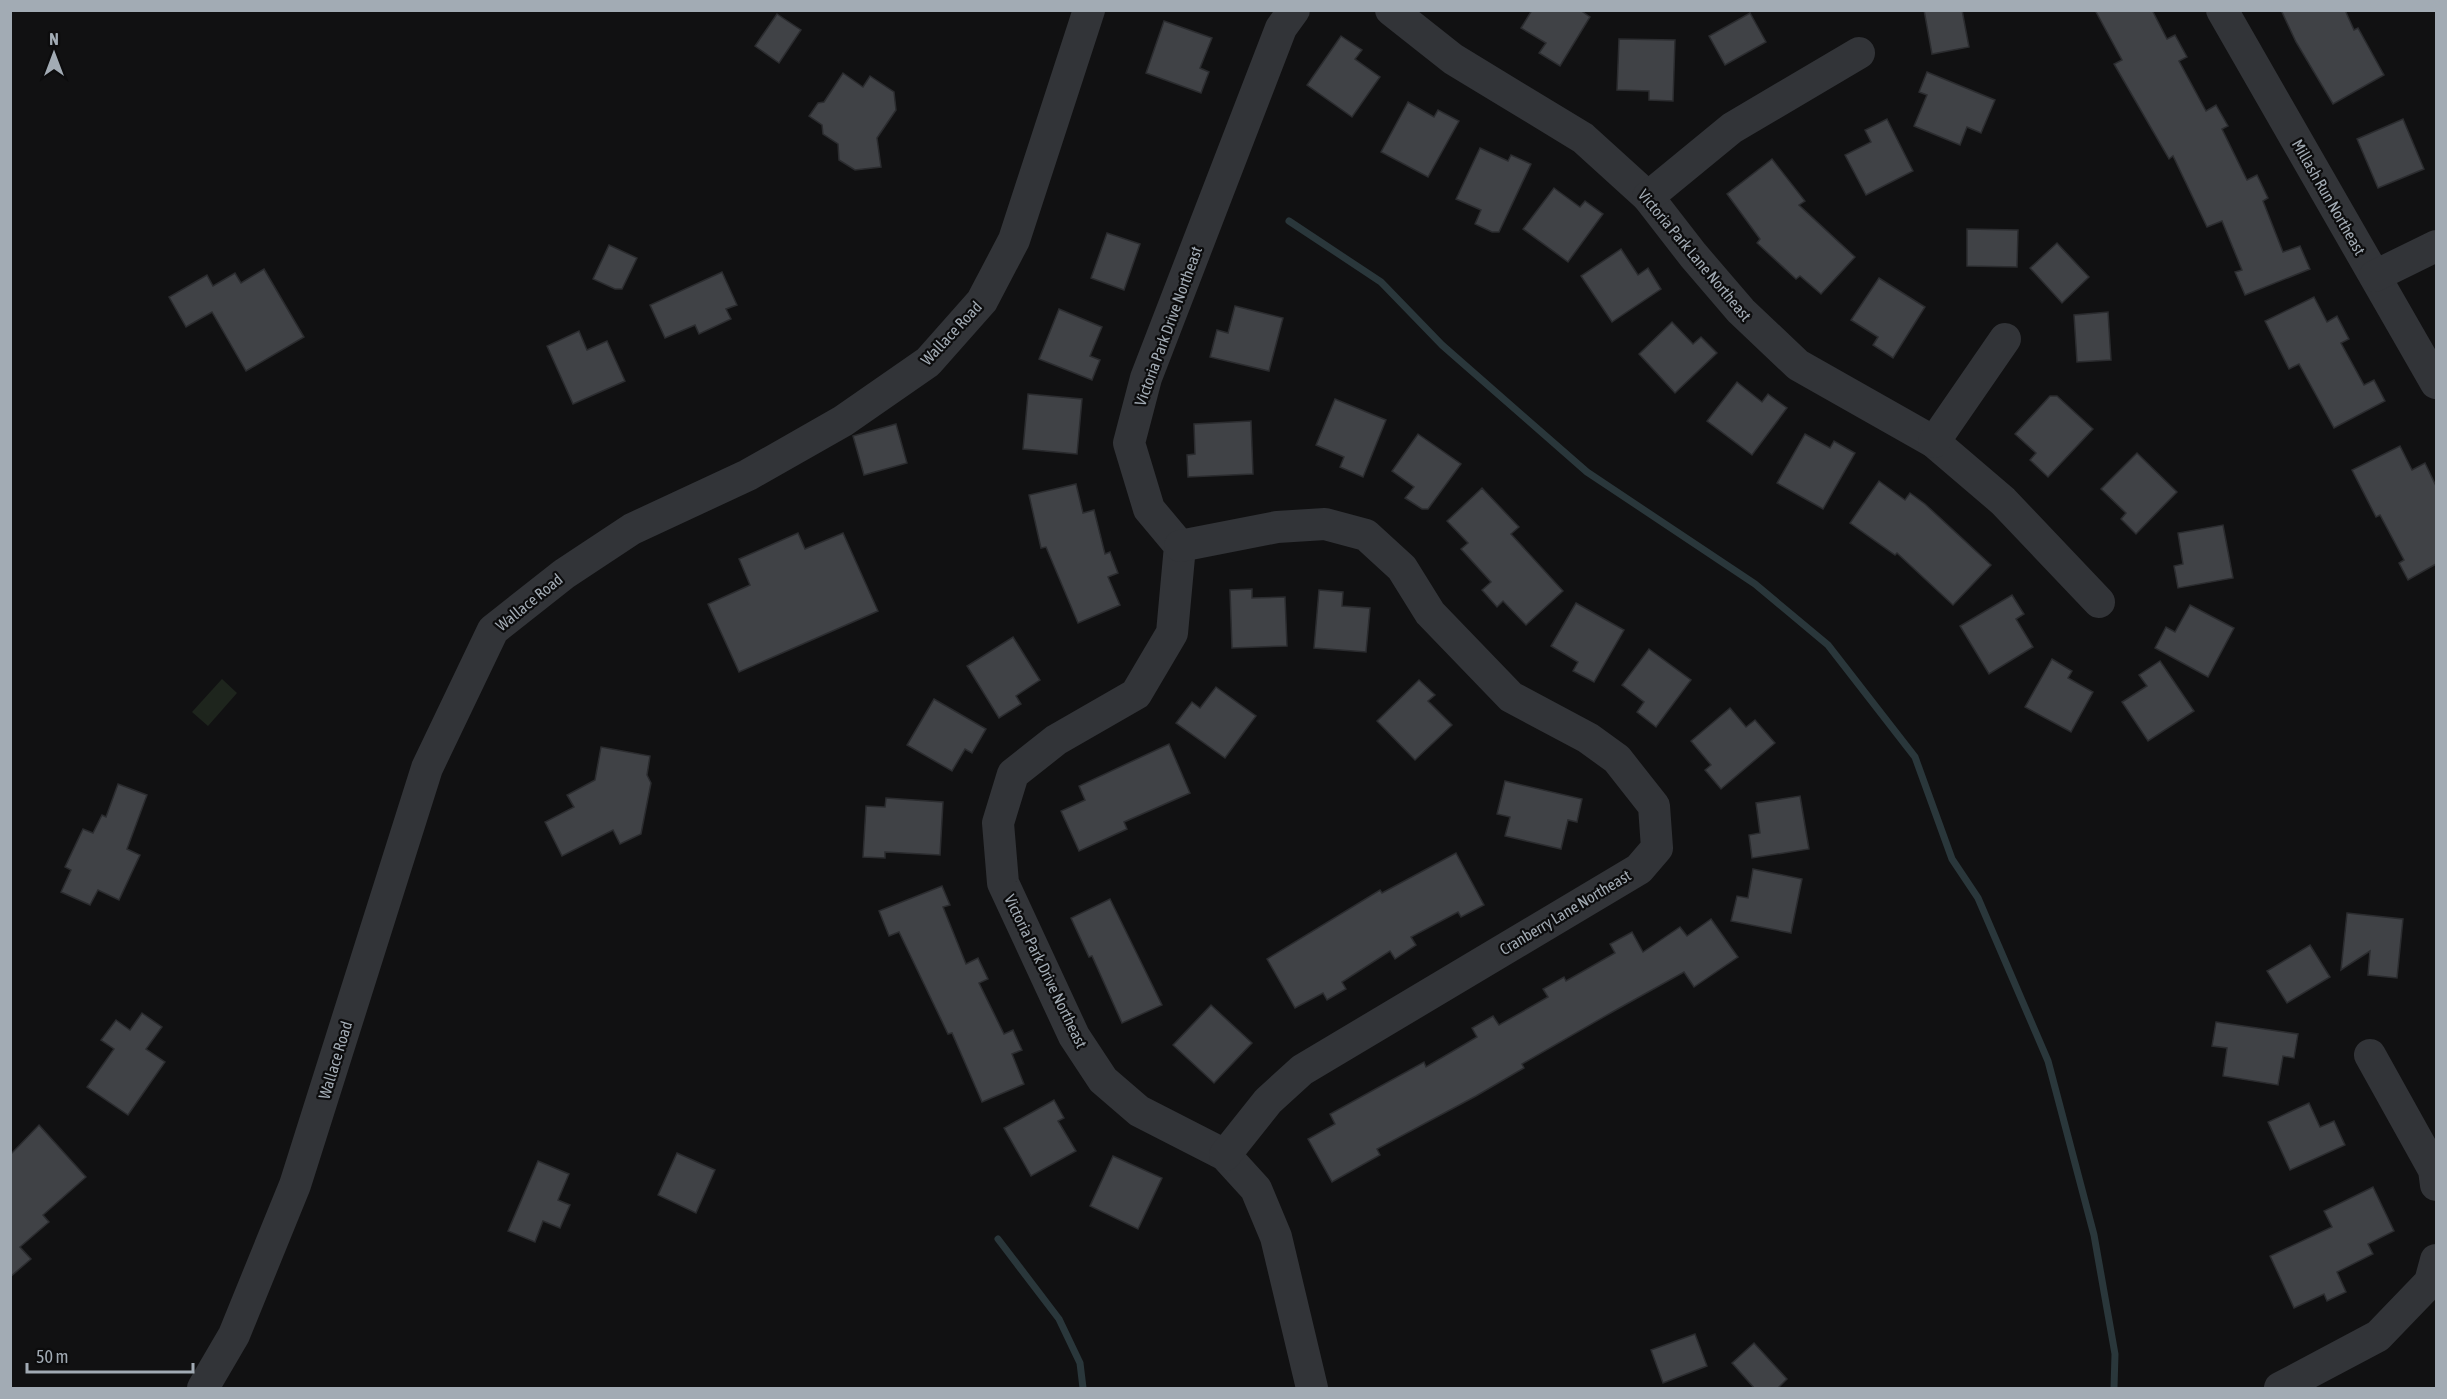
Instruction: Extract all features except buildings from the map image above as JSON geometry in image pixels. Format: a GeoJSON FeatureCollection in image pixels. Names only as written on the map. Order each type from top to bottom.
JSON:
{"type":"FeatureCollection","features":[{"type":"Feature","properties":{"kind":"street","name":"Wallace Road"},"geometry":{"type":"LineString","coordinates":[[202,1389],[234,1335],[295,1185],[427,768],[493,630],[564,574],[632,529],[748,476],[843,421],[928,362],[982,301],[1014,240],[1089,10]]}},
{"type":"Feature","properties":{"kind":"street","name":"Victoria Park Drive Northeast"},"geometry":{"type":"LineString","coordinates":[[1294,10],[1281,28],[1146,378],[1129,443],[1149,509],[1180,546],[1172,633],[1136,694],[1056,740],[1013,774],[998,823],[1003,883],[1074,1036],[1103,1080],[1139,1111],[1225,1155],[1256,1189],[1276,1236],[1312,1389]]}},
{"type":"Feature","properties":{"kind":"street","name":"Victoria Park Lane Northeast"},"geometry":{"type":"LineString","coordinates":[[1391,10],[1453,59],[1583,138],[1648,196],[1693,255],[1741,311],[1798,365],[1934,442],[2003,501],[2098,602]]}},
{"type":"Feature","properties":{"kind":"street","name":"Millash Run Northeast"},"geometry":{"type":"LineString","coordinates":[[2222,10],[2436,383]]}},
{"type":"Feature","properties":{"kind":"street"},"geometry":{"type":"LineString","coordinates":[[1648,196],[1732,128],[1859,53]]}},
{"type":"Feature","properties":{"kind":"street"},"geometry":{"type":"LineString","coordinates":[[2375,276],[2436,246]]}},
{"type":"Feature","properties":{"kind":"street"},"geometry":{"type":"LineString","coordinates":[[1934,442],[2005,339]]}},
{"type":"Feature","properties":{"kind":"street","name":"Cranberry Lane Northeast"},"geometry":{"type":"LineString","coordinates":[[1180,546],[1277,527],[1325,524],[1366,535],[1402,568],[1430,614],[1511,697],[1588,738],[1617,759],[1654,806],[1657,848],[1639,868],[1302,1070],[1268,1101],[1225,1155]]}},
{"type":"Feature","properties":{"kind":"street"},"geometry":{"type":"LineString","coordinates":[[2370,1055],[2433,1170],[2436,1185]]}},
{"type":"Feature","properties":{"kind":"street"},"geometry":{"type":"LineString","coordinates":[[2280,1389],[2378,1336],[2430,1282],[2436,1260]]}},
{"type":"Feature","properties":{"kind":"shaded area"},"geometry":{"type":"Polygon","coordinates":[[[222,679],[237,693],[208,726],[192,712],[222,679]]]}},
{"type":"Feature","properties":{"kind":"waterway"},"geometry":{"type":"LineString","coordinates":[[1289,221],[1381,282],[1442,345],[1587,472],[1755,584],[1828,645],[1915,757],[1952,859],[1978,898],[2048,1061],[2094,1235],[2115,1354],[2114,1388]]}},
{"type":"Feature","properties":{"kind":"waterway"},"geometry":{"type":"LineString","coordinates":[[998,1239],[1059,1319],[1080,1363],[1083,1388]]}}]}
